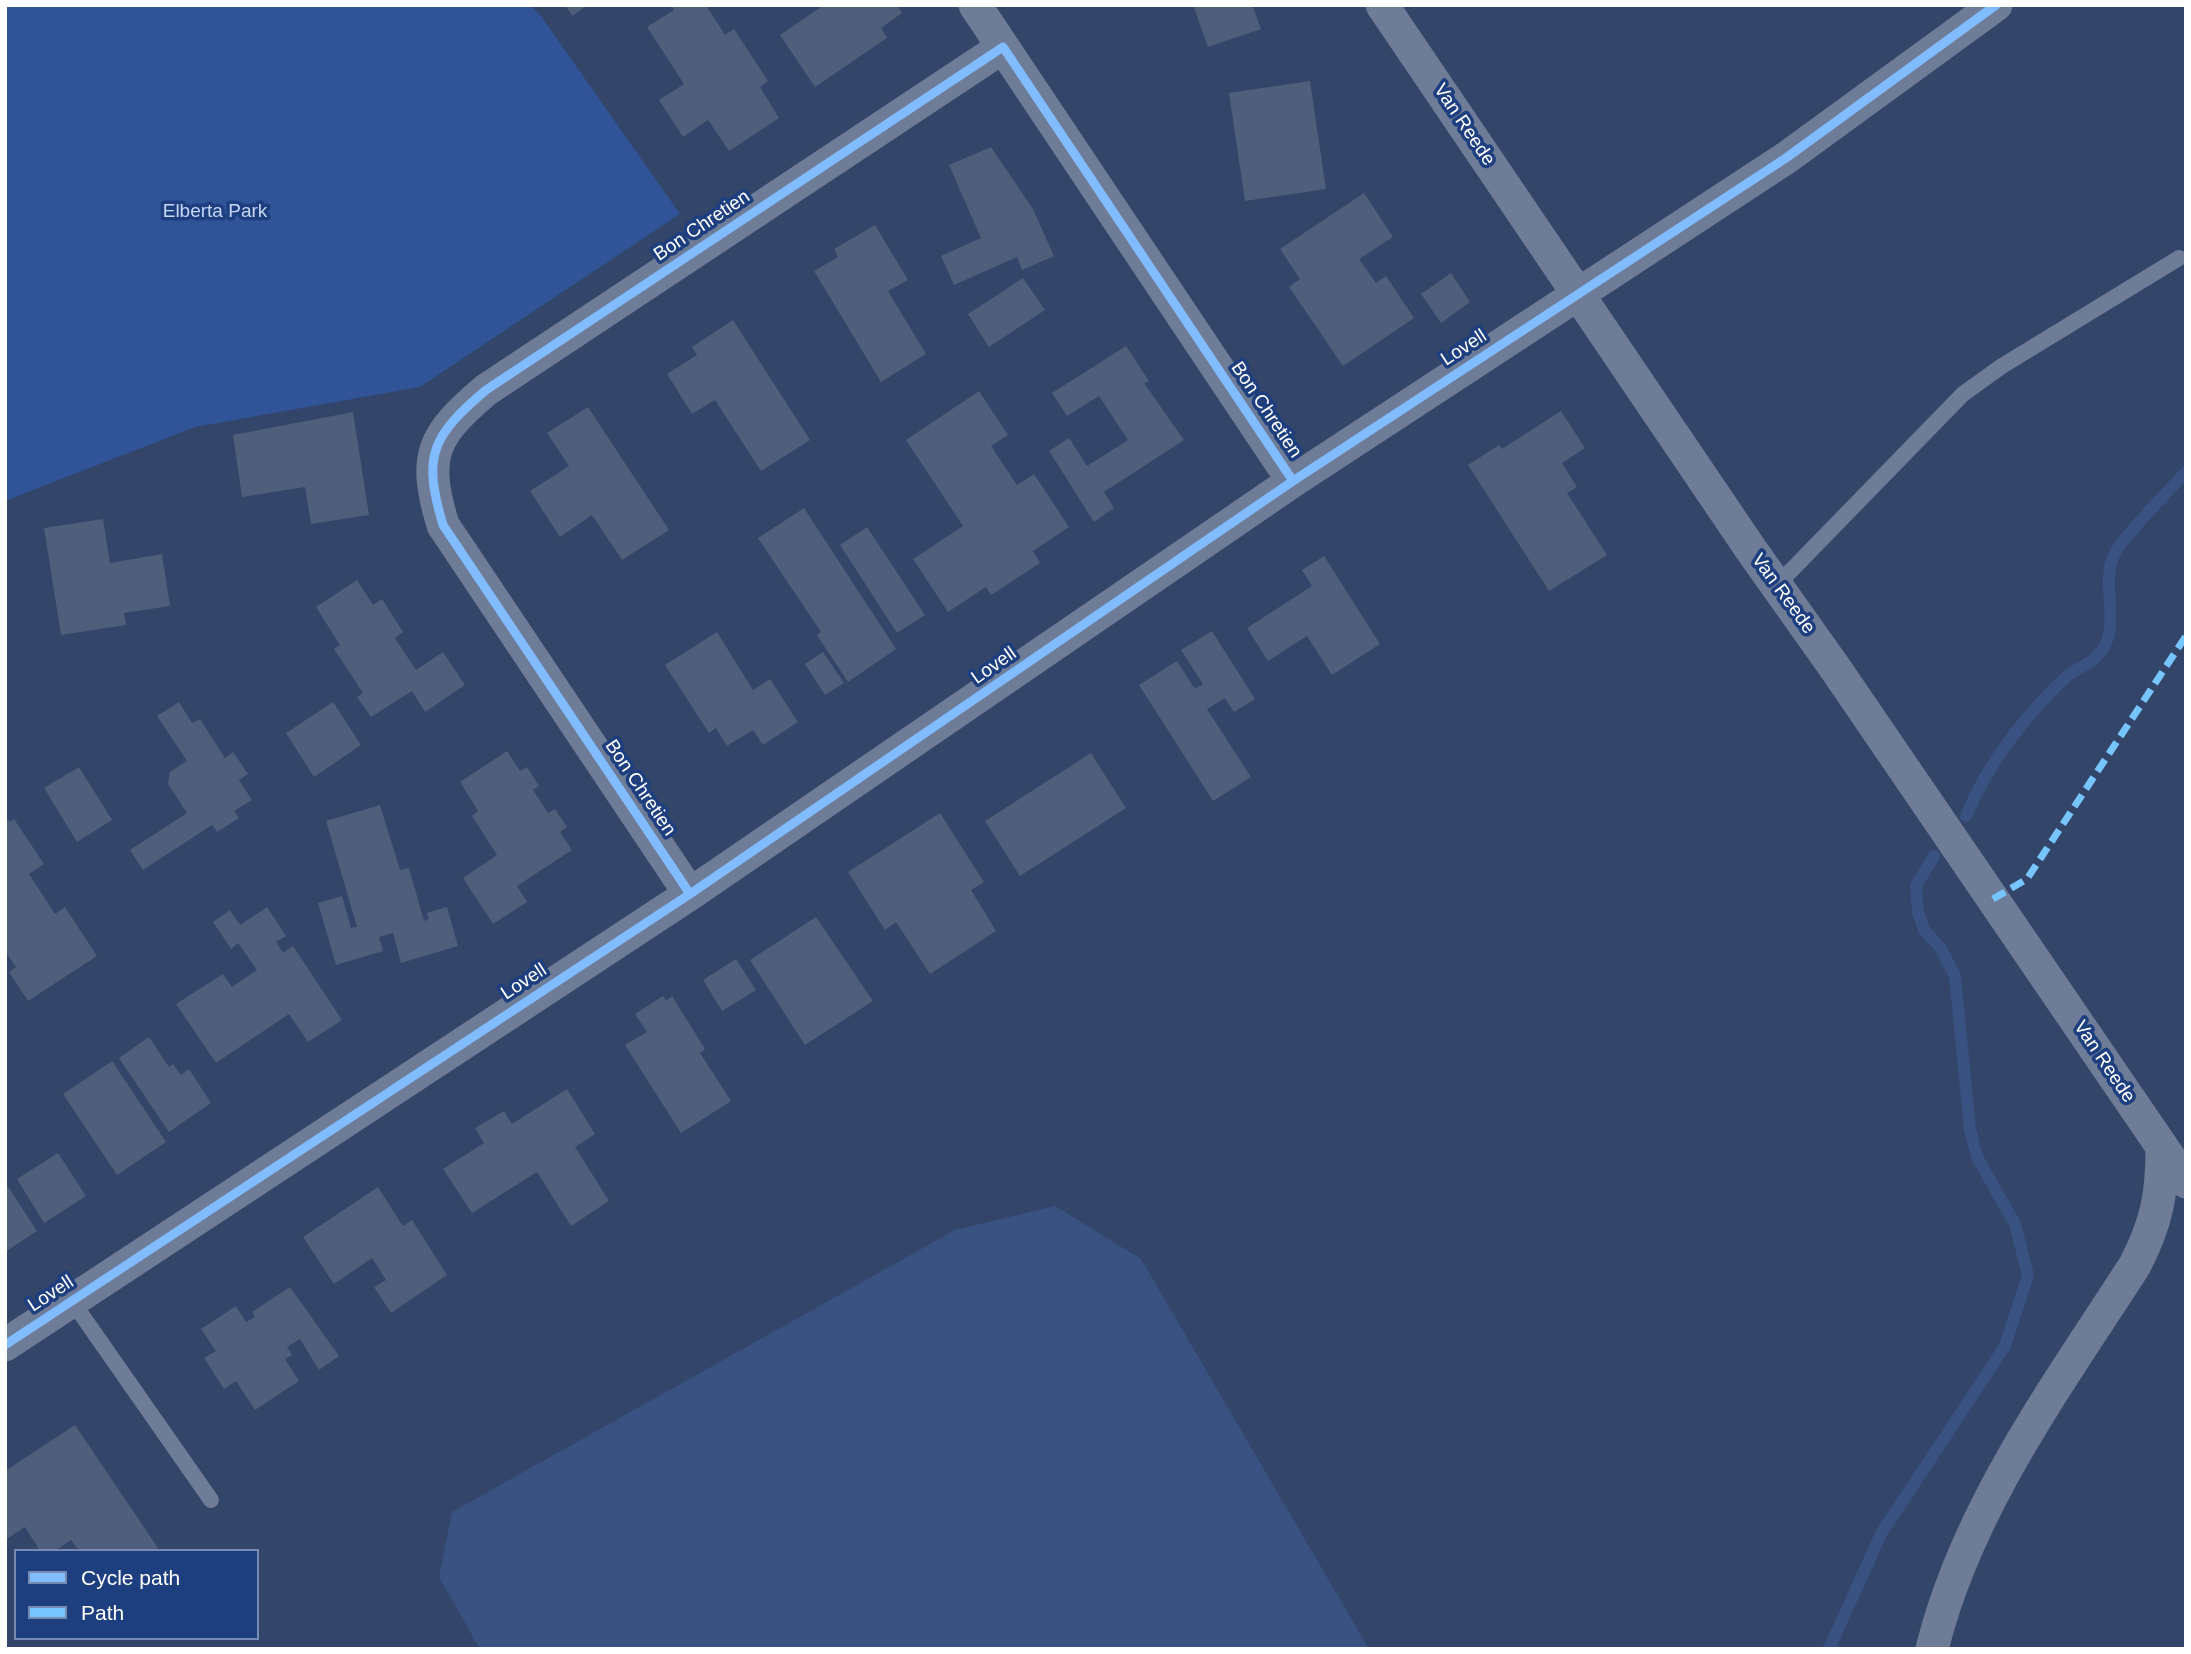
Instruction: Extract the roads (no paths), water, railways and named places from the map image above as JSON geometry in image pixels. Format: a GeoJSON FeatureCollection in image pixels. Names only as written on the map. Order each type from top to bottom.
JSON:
{"type":"FeatureCollection","features":[{"type":"Feature","properties":{"kind":"street","name":"Bon Chretien"},"geometry":{"type":"LineString","coordinates":[[975,5],[1293,481]]}},
{"type":"Feature","properties":{"kind":"street","name":"Van Reede"},"geometry":{"type":"LineString","coordinates":[[1382,5],[2186,1182]]}},
{"type":"Feature","properties":{"kind":"street","name":"Lovell"},"geometry":{"type":"LineString","coordinates":[[5,1345],[690,894],[1293,481],[1786,158],[1996,5]]}},
{"type":"Feature","properties":{"kind":"street","name":"Bon Chretien"},"geometry":{"type":"LineString","coordinates":[[690,894],[443,525],[433,493],[433,458],[443,430],[486,390],[1003,47]]}},
{"type":"Feature","properties":{"kind":"street"},"geometry":{"type":"LineString","coordinates":[[1933,1649],[1951,1583],[1983,1512],[2135,1265],[2153,1228],[2160,1205],[2162,1147]]}},
{"type":"Feature","properties":{"kind":"lane"},"geometry":{"type":"LineString","coordinates":[[1777,585],[1963,394],[2002,366],[2179,258]]}},
{"type":"Feature","properties":{"kind":"lane"},"geometry":{"type":"LineString","coordinates":[[72,1301],[211,1500]]}},
{"type":"Feature","properties":{"kind":"waterway"},"geometry":{"type":"LineString","coordinates":[[1966,816],[1985,778],[2022,724],[2066,677],[2094,659],[2105,645],[2111,620],[2110,565],[2115,553],[2138,523],[2186,472]]}},
{"type":"Feature","properties":{"kind":"waterway"},"geometry":{"type":"LineString","coordinates":[[1829,1649],[1881,1534],[2005,1346],[2028,1275],[2015,1224],[1977,1157],[1970,1129],[1955,976],[1940,947],[1924,930],[1918,912],[1916,886],[1934,856]]}},
{"type":"Feature","properties":{"kind":"park label","name":"Elberta Park"},"geometry":{"type":"Point","coordinates":[215,212]}}]}
